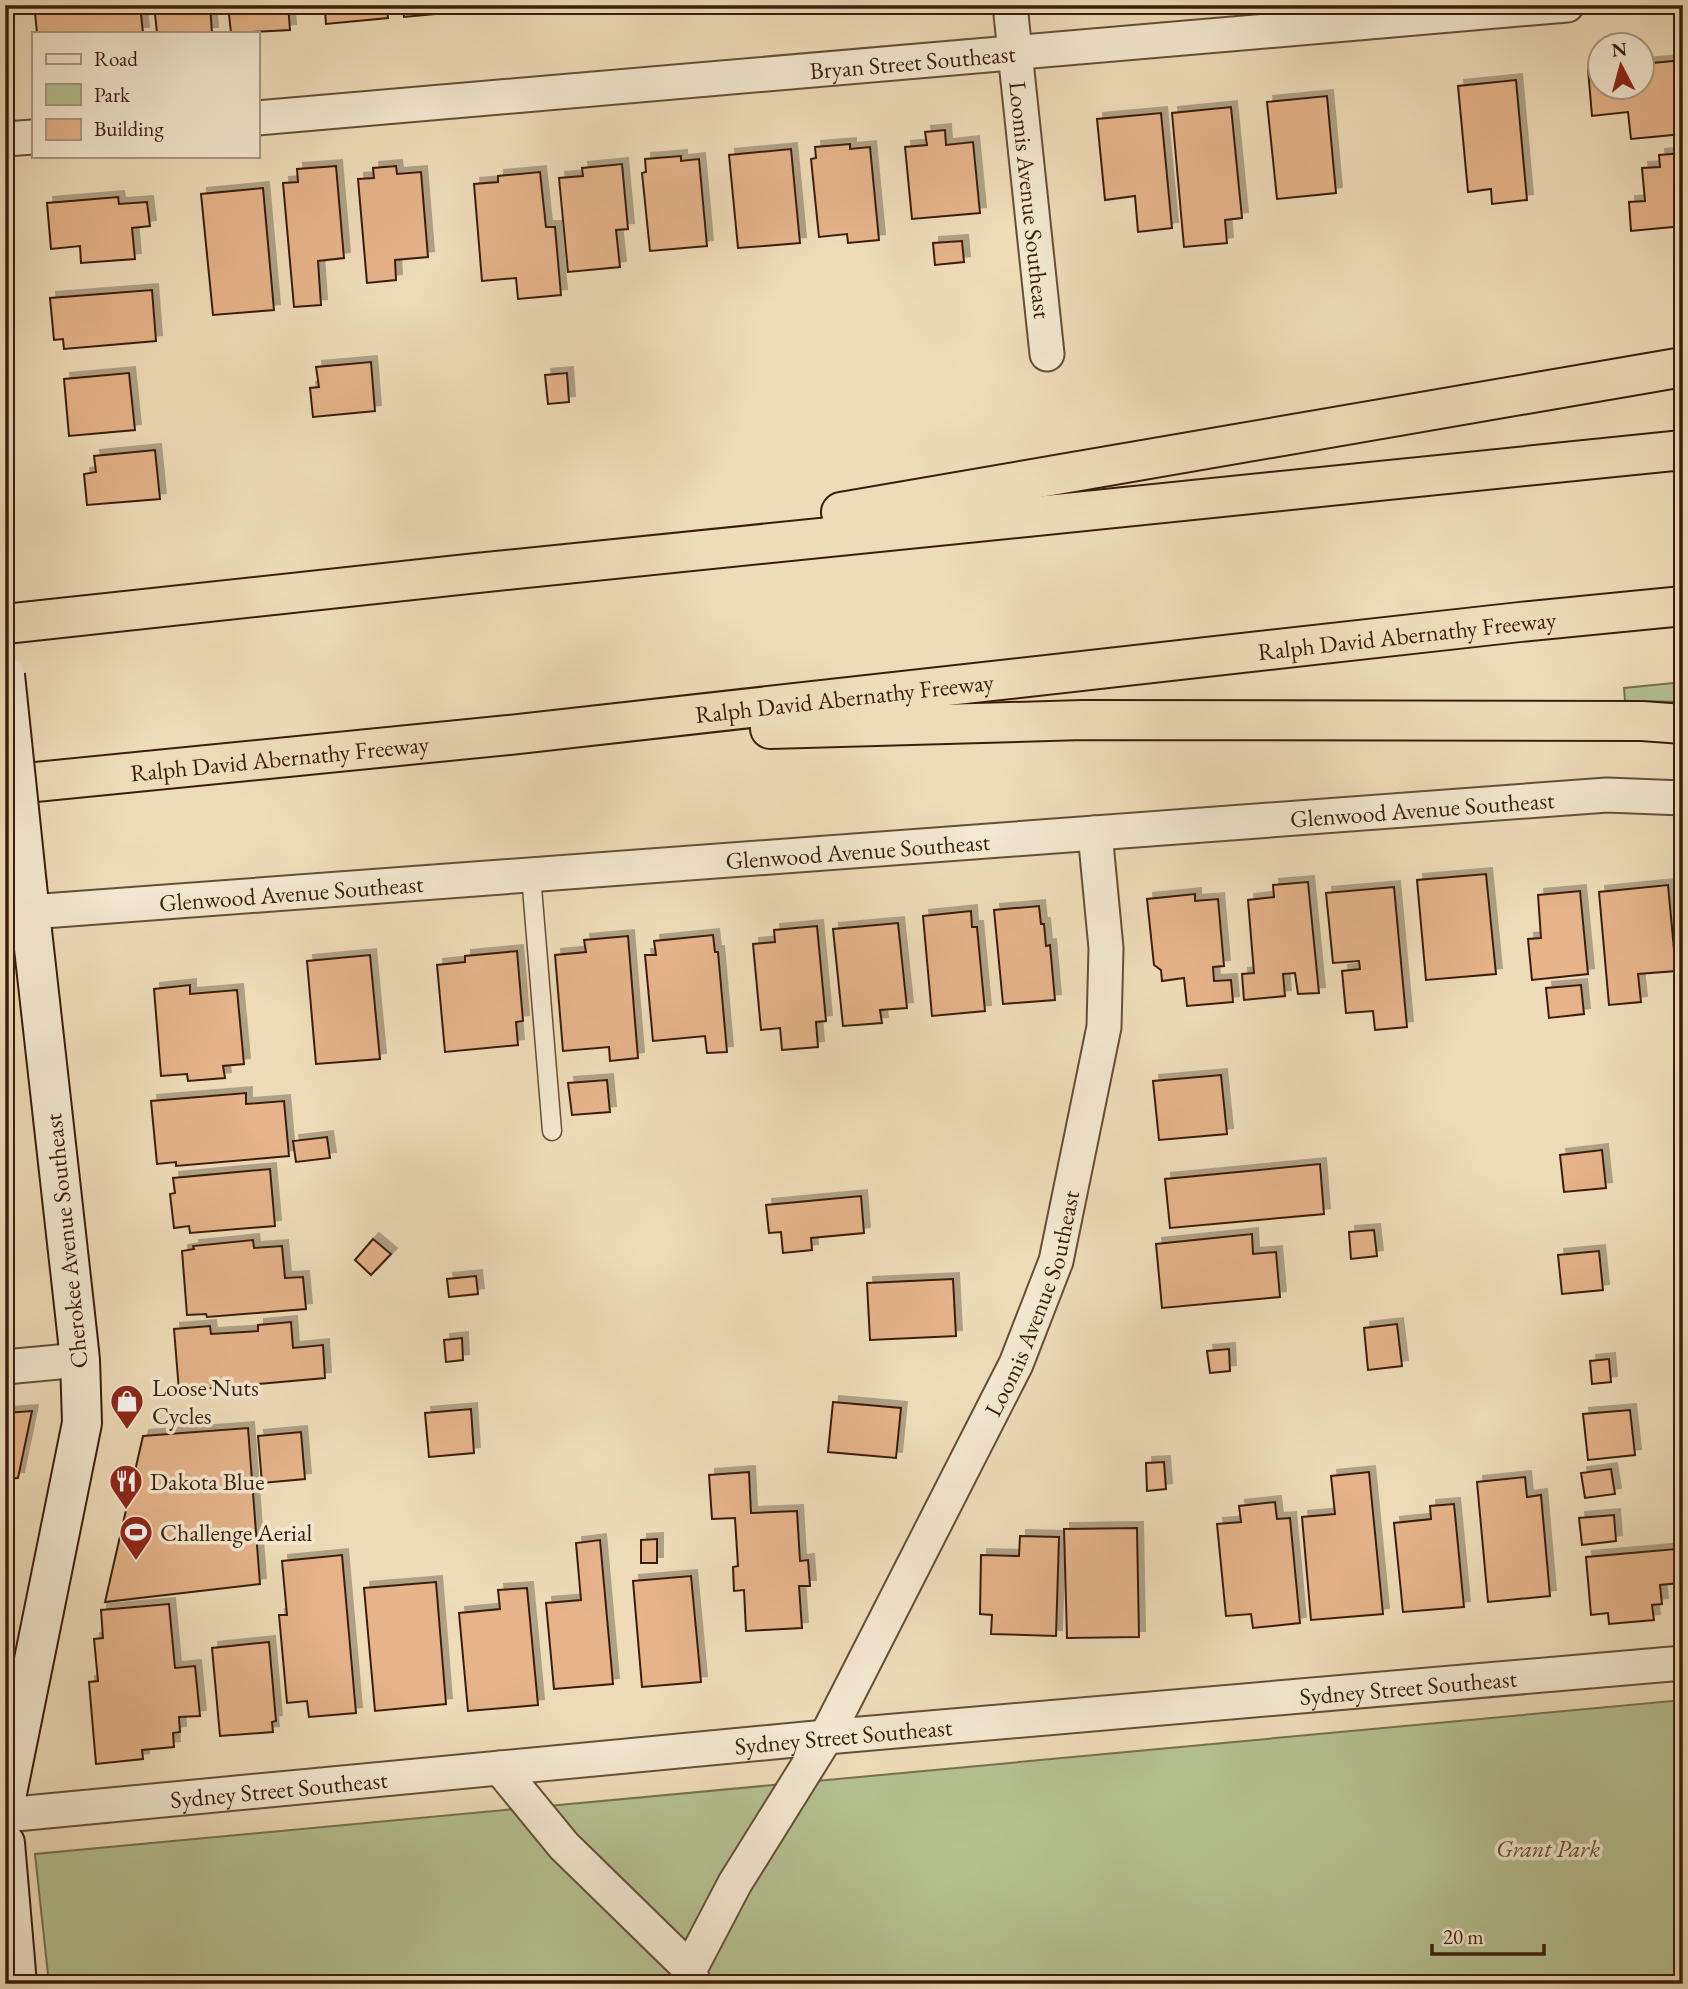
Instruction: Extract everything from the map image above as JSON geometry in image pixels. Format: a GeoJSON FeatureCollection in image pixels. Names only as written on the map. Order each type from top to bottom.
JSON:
{"type":"FeatureCollection","features":[{"type":"Feature","properties":{"kind":"highway"},"geometry":{"type":"LineString","coordinates":[[477,573],[1084,472],[1683,367]]}},
{"type":"Feature","properties":{"kind":"highway"},"geometry":{"type":"LineString","coordinates":[[5,624],[1683,450]]}},
{"type":"Feature","properties":{"kind":"highway","name":"Ralph David Abernathy Freeway"},"geometry":{"type":"LineString","coordinates":[[5,785],[509,735],[1683,606]]}},
{"type":"Feature","properties":{"kind":"highway"},"geometry":{"type":"LineString","coordinates":[[509,735],[1083,720],[1642,721],[1683,724]]}},
{"type":"Feature","properties":{"kind":"street","name":"Loomis Avenue Southeast"},"geometry":{"type":"LineString","coordinates":[[1010,5],[1047,354]]}},
{"type":"Feature","properties":{"kind":"street","name":"Bryan Street Southeast"},"geometry":{"type":"LineString","coordinates":[[259,118],[1567,5]]}},
{"type":"Feature","properties":{"kind":"street"},"geometry":{"type":"LineString","coordinates":[[5,139],[32,137]]}},
{"type":"Feature","properties":{"kind":"street","name":"Cherokee Avenue Southeast"},"geometry":{"type":"LineString","coordinates":[[5,675],[80,1360],[82,1423],[5,1803]]}},
{"type":"Feature","properties":{"kind":"street","name":"Glenwood Avenue Southeast"},"geometry":{"type":"LineString","coordinates":[[29,899],[531,875],[1607,795],[1683,798]]}},
{"type":"Feature","properties":{"kind":"street","name":"Loomis Avenue Southeast"},"geometry":{"type":"LineString","coordinates":[[691,1976],[735,1883],[826,1737],[1016,1364],[1056,1261],[1104,1027],[1106,948],[1095,833]]}},
{"type":"Feature","properties":{"kind":"street"},"geometry":{"type":"LineString","coordinates":[[5,1367],[80,1360]]}},
{"type":"Feature","properties":{"kind":"street","name":"Sydney Street Southeast"},"geometry":{"type":"LineString","coordinates":[[5,1815],[826,1737],[1683,1663]]}},
{"type":"Feature","properties":{"kind":"street"},"geometry":{"type":"LineString","coordinates":[[500,1768],[564,1846],[691,1976]]}},
{"type":"Feature","properties":{"kind":"street"},"geometry":{"type":"LineString","coordinates":[[5,1843],[17,1984]]}},
{"type":"Feature","properties":{"kind":"lane"},"geometry":{"type":"LineString","coordinates":[[531,875],[552,1131]]}},
{"type":"Feature","properties":{"kind":"green space"},"geometry":{"type":"Polygon","coordinates":[[[1683,682],[1683,702],[1625,701],[1624,688],[1683,682]]]}},
{"type":"Feature","properties":{"kind":"green space","name":"Grant Park"},"geometry":{"type":"Polygon","coordinates":[[[1683,1700],[1683,1984],[49,1984],[35,1854],[1683,1700]]]}},
{"type":"Feature","properties":{"kind":"building"},"geometry":{"type":"Polygon","coordinates":[[[140,5],[143,32],[37,32],[35,13],[140,5]]]}},
{"type":"Feature","properties":{"kind":"building"},"geometry":{"type":"Polygon","coordinates":[[[154,5],[210,5],[212,32],[157,32],[154,5]]]}},
{"type":"Feature","properties":{"kind":"building"},"geometry":{"type":"Polygon","coordinates":[[[228,5],[288,5],[290,30],[231,32],[228,5]]]}},
{"type":"Feature","properties":{"kind":"building"},"geometry":{"type":"Polygon","coordinates":[[[313,5],[387,5],[388,18],[326,24],[325,10],[313,11],[313,5]]]}},
{"type":"Feature","properties":{"kind":"building"},"geometry":{"type":"Polygon","coordinates":[[[403,5],[467,5],[467,11],[404,17],[403,5]]]}},
{"type":"Feature","properties":{"kind":"building"},"geometry":{"type":"Polygon","coordinates":[[[479,5],[540,5],[479,11],[479,5]]]}},
{"type":"Feature","properties":{"kind":"building"},"geometry":{"type":"Polygon","coordinates":[[[673,5],[715,5],[715,10],[674,13],[673,5]]]}},
{"type":"Feature","properties":{"kind":"building"},"geometry":{"type":"Polygon","coordinates":[[[1683,60],[1683,134],[1631,139],[1628,112],[1592,116],[1591,102],[1656,102],[1656,63],[1683,60]]]}},
{"type":"Feature","properties":{"kind":"building"},"geometry":{"type":"Polygon","coordinates":[[[1516,80],[1527,200],[1492,204],[1491,189],[1468,192],[1458,86],[1516,80]]]}},
{"type":"Feature","properties":{"kind":"building"},"geometry":{"type":"Polygon","coordinates":[[[1327,96],[1336,193],[1277,199],[1267,102],[1327,96]]]}},
{"type":"Feature","properties":{"kind":"building"},"geometry":{"type":"Polygon","coordinates":[[[1231,107],[1242,218],[1225,220],[1227,243],[1184,247],[1172,113],[1231,107]]]}},
{"type":"Feature","properties":{"kind":"building"},"geometry":{"type":"Polygon","coordinates":[[[1161,113],[1172,228],[1138,232],[1135,196],[1105,200],[1097,119],[1161,113]]]}},
{"type":"Feature","properties":{"kind":"building"},"geometry":{"type":"Polygon","coordinates":[[[945,130],[946,145],[973,142],[980,213],[912,219],[905,147],[927,145],[925,132],[945,130]]]}},
{"type":"Feature","properties":{"kind":"building"},"geometry":{"type":"Polygon","coordinates":[[[850,144],[850,149],[870,147],[879,240],[848,243],[847,234],[819,237],[811,159],[816,158],[815,147],[850,144]]]}},
{"type":"Feature","properties":{"kind":"building"},"geometry":{"type":"Polygon","coordinates":[[[791,149],[800,243],[738,248],[729,155],[791,149]]]}},
{"type":"Feature","properties":{"kind":"building"},"geometry":{"type":"Polygon","coordinates":[[[1683,153],[1683,226],[1631,231],[1629,202],[1645,201],[1642,168],[1660,167],[1659,155],[1683,153]]]}},
{"type":"Feature","properties":{"kind":"building"},"geometry":{"type":"Polygon","coordinates":[[[681,156],[681,161],[699,159],[707,246],[650,251],[642,173],[646,172],[645,159],[681,156]]]}},
{"type":"Feature","properties":{"kind":"building"},"geometry":{"type":"Polygon","coordinates":[[[622,164],[628,229],[616,230],[620,267],[568,272],[559,178],[583,176],[582,168],[622,164]]]}},
{"type":"Feature","properties":{"kind":"building"},"geometry":{"type":"Polygon","coordinates":[[[336,166],[344,258],[318,261],[321,305],[294,307],[283,183],[298,182],[297,169],[336,166]]]}},
{"type":"Feature","properties":{"kind":"building"},"geometry":{"type":"Polygon","coordinates":[[[396,166],[397,174],[421,172],[428,257],[395,260],[396,280],[367,283],[358,179],[374,178],[373,168],[396,166]]]}},
{"type":"Feature","properties":{"kind":"building"},"geometry":{"type":"Polygon","coordinates":[[[540,172],[546,227],[555,227],[561,295],[518,299],[516,278],[482,281],[474,184],[498,182],[498,176],[540,172]]]}},
{"type":"Feature","properties":{"kind":"building"},"geometry":{"type":"Polygon","coordinates":[[[263,188],[274,310],[213,315],[201,194],[263,188]]]}},
{"type":"Feature","properties":{"kind":"building"},"geometry":{"type":"Polygon","coordinates":[[[118,197],[119,204],[147,202],[150,226],[132,228],[135,259],[81,263],[80,246],[51,249],[47,203],[118,197]]]}},
{"type":"Feature","properties":{"kind":"building"},"geometry":{"type":"Polygon","coordinates":[[[962,241],[964,262],[935,265],[933,243],[962,241]]]}},
{"type":"Feature","properties":{"kind":"building"},"geometry":{"type":"Polygon","coordinates":[[[152,290],[156,341],[64,349],[63,339],[54,340],[50,298],[152,290]]]}},
{"type":"Feature","properties":{"kind":"building"},"geometry":{"type":"Polygon","coordinates":[[[371,362],[375,411],[313,417],[310,388],[319,387],[316,367],[371,362]]]}},
{"type":"Feature","properties":{"kind":"building"},"geometry":{"type":"Polygon","coordinates":[[[129,373],[135,430],[69,436],[64,379],[129,373]]]}},
{"type":"Feature","properties":{"kind":"building"},"geometry":{"type":"Polygon","coordinates":[[[567,373],[569,402],[548,404],[545,375],[567,373]]]}},
{"type":"Feature","properties":{"kind":"building"},"geometry":{"type":"Polygon","coordinates":[[[155,450],[160,499],[87,505],[84,474],[96,472],[94,456],[155,450]]]}},
{"type":"Feature","properties":{"kind":"building"},"geometry":{"type":"Polygon","coordinates":[[[1486,874],[1496,974],[1426,980],[1417,880],[1486,874]]]}},
{"type":"Feature","properties":{"kind":"building"},"geometry":{"type":"Polygon","coordinates":[[[1308,882],[1319,993],[1298,994],[1295,973],[1283,974],[1285,996],[1244,1000],[1242,974],[1254,973],[1248,900],[1274,897],[1273,885],[1308,882]]]}},
{"type":"Feature","properties":{"kind":"building"},"geometry":{"type":"Polygon","coordinates":[[[1668,885],[1676,971],[1638,974],[1641,1002],[1609,1005],[1599,892],[1668,885]]]}},
{"type":"Feature","properties":{"kind":"building"},"geometry":{"type":"Polygon","coordinates":[[[1394,887],[1407,1027],[1375,1030],[1373,1011],[1346,1013],[1342,971],[1360,969],[1359,961],[1333,963],[1326,893],[1394,887]]]}},
{"type":"Feature","properties":{"kind":"building"},"geometry":{"type":"Polygon","coordinates":[[[1580,891],[1588,974],[1532,980],[1528,939],[1541,938],[1538,895],[1580,891]]]}},
{"type":"Feature","properties":{"kind":"building"},"geometry":{"type":"Polygon","coordinates":[[[1195,894],[1195,901],[1218,899],[1224,966],[1213,967],[1214,981],[1231,980],[1233,1002],[1187,1006],[1184,978],[1162,981],[1161,970],[1154,965],[1147,899],[1195,894]]]}},
{"type":"Feature","properties":{"kind":"building"},"geometry":{"type":"Polygon","coordinates":[[[1039,906],[1046,946],[1050,945],[1055,1000],[1003,1004],[994,910],[1039,906]]]}},
{"type":"Feature","properties":{"kind":"building"},"geometry":{"type":"Polygon","coordinates":[[[971,911],[972,927],[977,927],[985,1011],[932,1016],[923,916],[971,911]]]}},
{"type":"Feature","properties":{"kind":"building"},"geometry":{"type":"Polygon","coordinates":[[[898,923],[907,1008],[880,1010],[882,1023],[843,1026],[833,929],[898,923]]]}},
{"type":"Feature","properties":{"kind":"building"},"geometry":{"type":"Polygon","coordinates":[[[817,926],[826,1021],[816,1022],[818,1047],[782,1050],[780,1028],[761,1030],[753,944],[775,942],[774,930],[817,926]]]}},
{"type":"Feature","properties":{"kind":"building"},"geometry":{"type":"Polygon","coordinates":[[[713,935],[715,952],[718,952],[727,1052],[707,1053],[705,1036],[653,1041],[645,955],[656,955],[654,941],[713,935]]]}},
{"type":"Feature","properties":{"kind":"building"},"geometry":{"type":"Polygon","coordinates":[[[628,936],[638,1058],[610,1061],[609,1047],[563,1051],[555,955],[586,952],[584,940],[628,936]]]}},
{"type":"Feature","properties":{"kind":"building"},"geometry":{"type":"Polygon","coordinates":[[[517,951],[523,1021],[516,1022],[518,1045],[445,1052],[437,965],[465,962],[465,956],[517,951]]]}},
{"type":"Feature","properties":{"kind":"building"},"geometry":{"type":"Polygon","coordinates":[[[370,955],[380,1059],[316,1064],[307,961],[370,955]]]}},
{"type":"Feature","properties":{"kind":"building"},"geometry":{"type":"Polygon","coordinates":[[[190,985],[190,994],[237,990],[244,1064],[223,1066],[225,1078],[188,1081],[187,1074],[161,1076],[154,989],[190,985]]]}},
{"type":"Feature","properties":{"kind":"building"},"geometry":{"type":"Polygon","coordinates":[[[1581,985],[1584,1014],[1549,1018],[1546,988],[1581,985]]]}},
{"type":"Feature","properties":{"kind":"building"},"geometry":{"type":"Polygon","coordinates":[[[1221,1075],[1227,1134],[1159,1140],[1153,1081],[1221,1075]]]}},
{"type":"Feature","properties":{"kind":"building"},"geometry":{"type":"Polygon","coordinates":[[[607,1080],[610,1112],[572,1115],[568,1083],[607,1080]]]}},
{"type":"Feature","properties":{"kind":"building"},"geometry":{"type":"Polygon","coordinates":[[[246,1093],[246,1104],[284,1101],[289,1156],[176,1166],[176,1162],[157,1164],[151,1101],[246,1093]]]}},
{"type":"Feature","properties":{"kind":"building"},"geometry":{"type":"Polygon","coordinates":[[[327,1137],[330,1158],[296,1162],[293,1141],[327,1137]]]}},
{"type":"Feature","properties":{"kind":"building"},"geometry":{"type":"Polygon","coordinates":[[[1602,1150],[1606,1188],[1564,1192],[1560,1155],[1602,1150]]]}},
{"type":"Feature","properties":{"kind":"building"},"geometry":{"type":"Polygon","coordinates":[[[1320,1164],[1324,1214],[1170,1228],[1165,1179],[1320,1164]]]}},
{"type":"Feature","properties":{"kind":"building"},"geometry":{"type":"Polygon","coordinates":[[[270,1169],[275,1226],[190,1233],[189,1226],[174,1228],[170,1194],[175,1193],[173,1178],[270,1169]]]}},
{"type":"Feature","properties":{"kind":"building"},"geometry":{"type":"Polygon","coordinates":[[[861,1196],[864,1233],[811,1238],[812,1250],[783,1253],[781,1232],[769,1233],[766,1205],[861,1196]]]}},
{"type":"Feature","properties":{"kind":"building"},"geometry":{"type":"Polygon","coordinates":[[[1374,1230],[1377,1256],[1351,1259],[1349,1232],[1374,1230]]]}},
{"type":"Feature","properties":{"kind":"building"},"geometry":{"type":"Polygon","coordinates":[[[1252,1234],[1253,1254],[1276,1252],[1280,1297],[1162,1308],[1156,1244],[1252,1234]]]}},
{"type":"Feature","properties":{"kind":"building"},"geometry":{"type":"Polygon","coordinates":[[[373,1239],[391,1254],[371,1275],[355,1260],[373,1239]]]}},
{"type":"Feature","properties":{"kind":"building"},"geometry":{"type":"Polygon","coordinates":[[[253,1240],[254,1248],[282,1246],[285,1278],[303,1277],[306,1309],[207,1317],[206,1314],[187,1315],[182,1251],[194,1249],[193,1246],[253,1240]]]}},
{"type":"Feature","properties":{"kind":"building"},"geometry":{"type":"Polygon","coordinates":[[[1599,1251],[1603,1290],[1562,1294],[1558,1255],[1599,1251]]]}},
{"type":"Feature","properties":{"kind":"building"},"geometry":{"type":"Polygon","coordinates":[[[476,1276],[478,1294],[449,1297],[447,1279],[476,1276]]]}},
{"type":"Feature","properties":{"kind":"building"},"geometry":{"type":"Polygon","coordinates":[[[953,1279],[956,1336],[870,1340],[867,1283],[953,1279]]]}},
{"type":"Feature","properties":{"kind":"building"},"geometry":{"type":"Polygon","coordinates":[[[291,1322],[293,1348],[323,1345],[325,1378],[179,1391],[174,1329],[210,1326],[211,1334],[258,1331],[258,1325],[291,1322]]]}},
{"type":"Feature","properties":{"kind":"building"},"geometry":{"type":"Polygon","coordinates":[[[1397,1324],[1402,1366],[1368,1370],[1364,1328],[1397,1324]]]}},
{"type":"Feature","properties":{"kind":"building"},"geometry":{"type":"Polygon","coordinates":[[[462,1338],[463,1360],[446,1362],[444,1340],[462,1338]]]}},
{"type":"Feature","properties":{"kind":"building"},"geometry":{"type":"Polygon","coordinates":[[[1229,1349],[1230,1371],[1210,1373],[1207,1351],[1229,1349]]]}},
{"type":"Feature","properties":{"kind":"building"},"geometry":{"type":"Polygon","coordinates":[[[1609,1359],[1611,1382],[1592,1384],[1590,1361],[1609,1359]]]}},
{"type":"Feature","properties":{"kind":"building"},"geometry":{"type":"Polygon","coordinates":[[[833,1402],[901,1408],[896,1458],[828,1452],[833,1402]]]}},
{"type":"Feature","properties":{"kind":"building"},"geometry":{"type":"Polygon","coordinates":[[[471,1409],[474,1453],[429,1457],[425,1413],[471,1409]]]}},
{"type":"Feature","properties":{"kind":"building"},"geometry":{"type":"Polygon","coordinates":[[[1630,1410],[1635,1455],[1588,1460],[1583,1414],[1630,1410]]]}},
{"type":"Feature","properties":{"kind":"building"},"geometry":{"type":"Polygon","coordinates":[[[32,1411],[18,1478],[5,1479],[5,1413],[32,1411]]]}},
{"type":"Feature","properties":{"kind":"building"},"geometry":{"type":"Polygon","coordinates":[[[248,1428],[260,1584],[105,1602],[143,1436],[248,1428]]]}},
{"type":"Feature","properties":{"kind":"building"},"geometry":{"type":"Polygon","coordinates":[[[301,1432],[305,1479],[262,1483],[258,1436],[301,1432]]]}},
{"type":"Feature","properties":{"kind":"building"},"geometry":{"type":"Polygon","coordinates":[[[1164,1462],[1166,1489],[1147,1491],[1146,1463],[1164,1462]]]}},
{"type":"Feature","properties":{"kind":"building"},"geometry":{"type":"Polygon","coordinates":[[[1611,1469],[1615,1494],[1585,1498],[1581,1473],[1611,1469]]]}},
{"type":"Feature","properties":{"kind":"building"},"geometry":{"type":"Polygon","coordinates":[[[749,1472],[751,1513],[797,1511],[800,1561],[808,1560],[810,1586],[799,1586],[802,1628],[746,1631],[744,1590],[734,1591],[733,1567],[738,1566],[735,1518],[712,1519],[709,1475],[749,1472]]]}},
{"type":"Feature","properties":{"kind":"building"},"geometry":{"type":"Polygon","coordinates":[[[1369,1472],[1383,1614],[1311,1620],[1302,1517],[1335,1514],[1331,1476],[1369,1472]]]}},
{"type":"Feature","properties":{"kind":"building"},"geometry":{"type":"Polygon","coordinates":[[[1525,1477],[1527,1497],[1541,1495],[1550,1596],[1488,1602],[1477,1482],[1525,1477]]]}},
{"type":"Feature","properties":{"kind":"building"},"geometry":{"type":"Polygon","coordinates":[[[1275,1502],[1277,1519],[1290,1518],[1300,1623],[1253,1628],[1251,1614],[1226,1616],[1217,1524],[1241,1522],[1239,1506],[1275,1502]]]}},
{"type":"Feature","properties":{"kind":"building"},"geometry":{"type":"Polygon","coordinates":[[[1454,1504],[1464,1607],[1403,1612],[1394,1523],[1431,1519],[1430,1506],[1454,1504]]]}},
{"type":"Feature","properties":{"kind":"building"},"geometry":{"type":"Polygon","coordinates":[[[1614,1515],[1616,1541],[1582,1545],[1579,1518],[1614,1515]]]}},
{"type":"Feature","properties":{"kind":"building"},"geometry":{"type":"Polygon","coordinates":[[[1137,1528],[1139,1637],[1067,1638],[1064,1529],[1137,1528]]]}},
{"type":"Feature","properties":{"kind":"building"},"geometry":{"type":"Polygon","coordinates":[[[1020,1536],[1059,1537],[1056,1636],[991,1634],[992,1615],[980,1614],[981,1555],[1019,1556],[1020,1536]]]}},
{"type":"Feature","properties":{"kind":"building"},"geometry":{"type":"Polygon","coordinates":[[[657,1539],[657,1563],[641,1563],[641,1540],[657,1539]]]}},
{"type":"Feature","properties":{"kind":"building"},"geometry":{"type":"Polygon","coordinates":[[[600,1540],[613,1684],[554,1689],[546,1603],[581,1600],[576,1543],[600,1540]]]}},
{"type":"Feature","properties":{"kind":"building"},"geometry":{"type":"Polygon","coordinates":[[[1676,1549],[1680,1583],[1660,1585],[1662,1604],[1652,1605],[1654,1620],[1609,1624],[1608,1613],[1591,1615],[1586,1557],[1676,1549]]]}},
{"type":"Feature","properties":{"kind":"building"},"geometry":{"type":"Polygon","coordinates":[[[342,1555],[356,1713],[309,1717],[307,1701],[287,1703],[279,1615],[287,1615],[282,1561],[342,1555]]]}},
{"type":"Feature","properties":{"kind":"building"},"geometry":{"type":"Polygon","coordinates":[[[691,1576],[701,1682],[642,1687],[633,1581],[691,1576]]]}},
{"type":"Feature","properties":{"kind":"building"},"geometry":{"type":"Polygon","coordinates":[[[436,1582],[446,1704],[375,1711],[364,1588],[436,1582]]]}},
{"type":"Feature","properties":{"kind":"building"},"geometry":{"type":"Polygon","coordinates":[[[527,1588],[538,1705],[468,1711],[459,1613],[500,1609],[498,1590],[527,1588]]]}},
{"type":"Feature","properties":{"kind":"building"},"geometry":{"type":"Polygon","coordinates":[[[169,1604],[175,1668],[195,1666],[200,1716],[179,1717],[180,1732],[173,1733],[174,1747],[142,1750],[143,1759],[96,1764],[89,1682],[98,1681],[94,1639],[103,1638],[101,1610],[169,1604]]]}},
{"type":"Feature","properties":{"kind":"building"},"geometry":{"type":"Polygon","coordinates":[[[269,1642],[276,1721],[272,1722],[273,1732],[220,1736],[212,1648],[269,1642]]]}},
{"type":"Feature","properties":{"kind":"place","name":"Loose Nuts Cycles"},"geometry":{"type":"Point","coordinates":[127,1431]}},
{"type":"Feature","properties":{"kind":"place","name":"Dakota Blue"},"geometry":{"type":"Point","coordinates":[126,1511]}},
{"type":"Feature","properties":{"kind":"place","name":"Challenge Aerial"},"geometry":{"type":"Point","coordinates":[136,1562]}}]}
